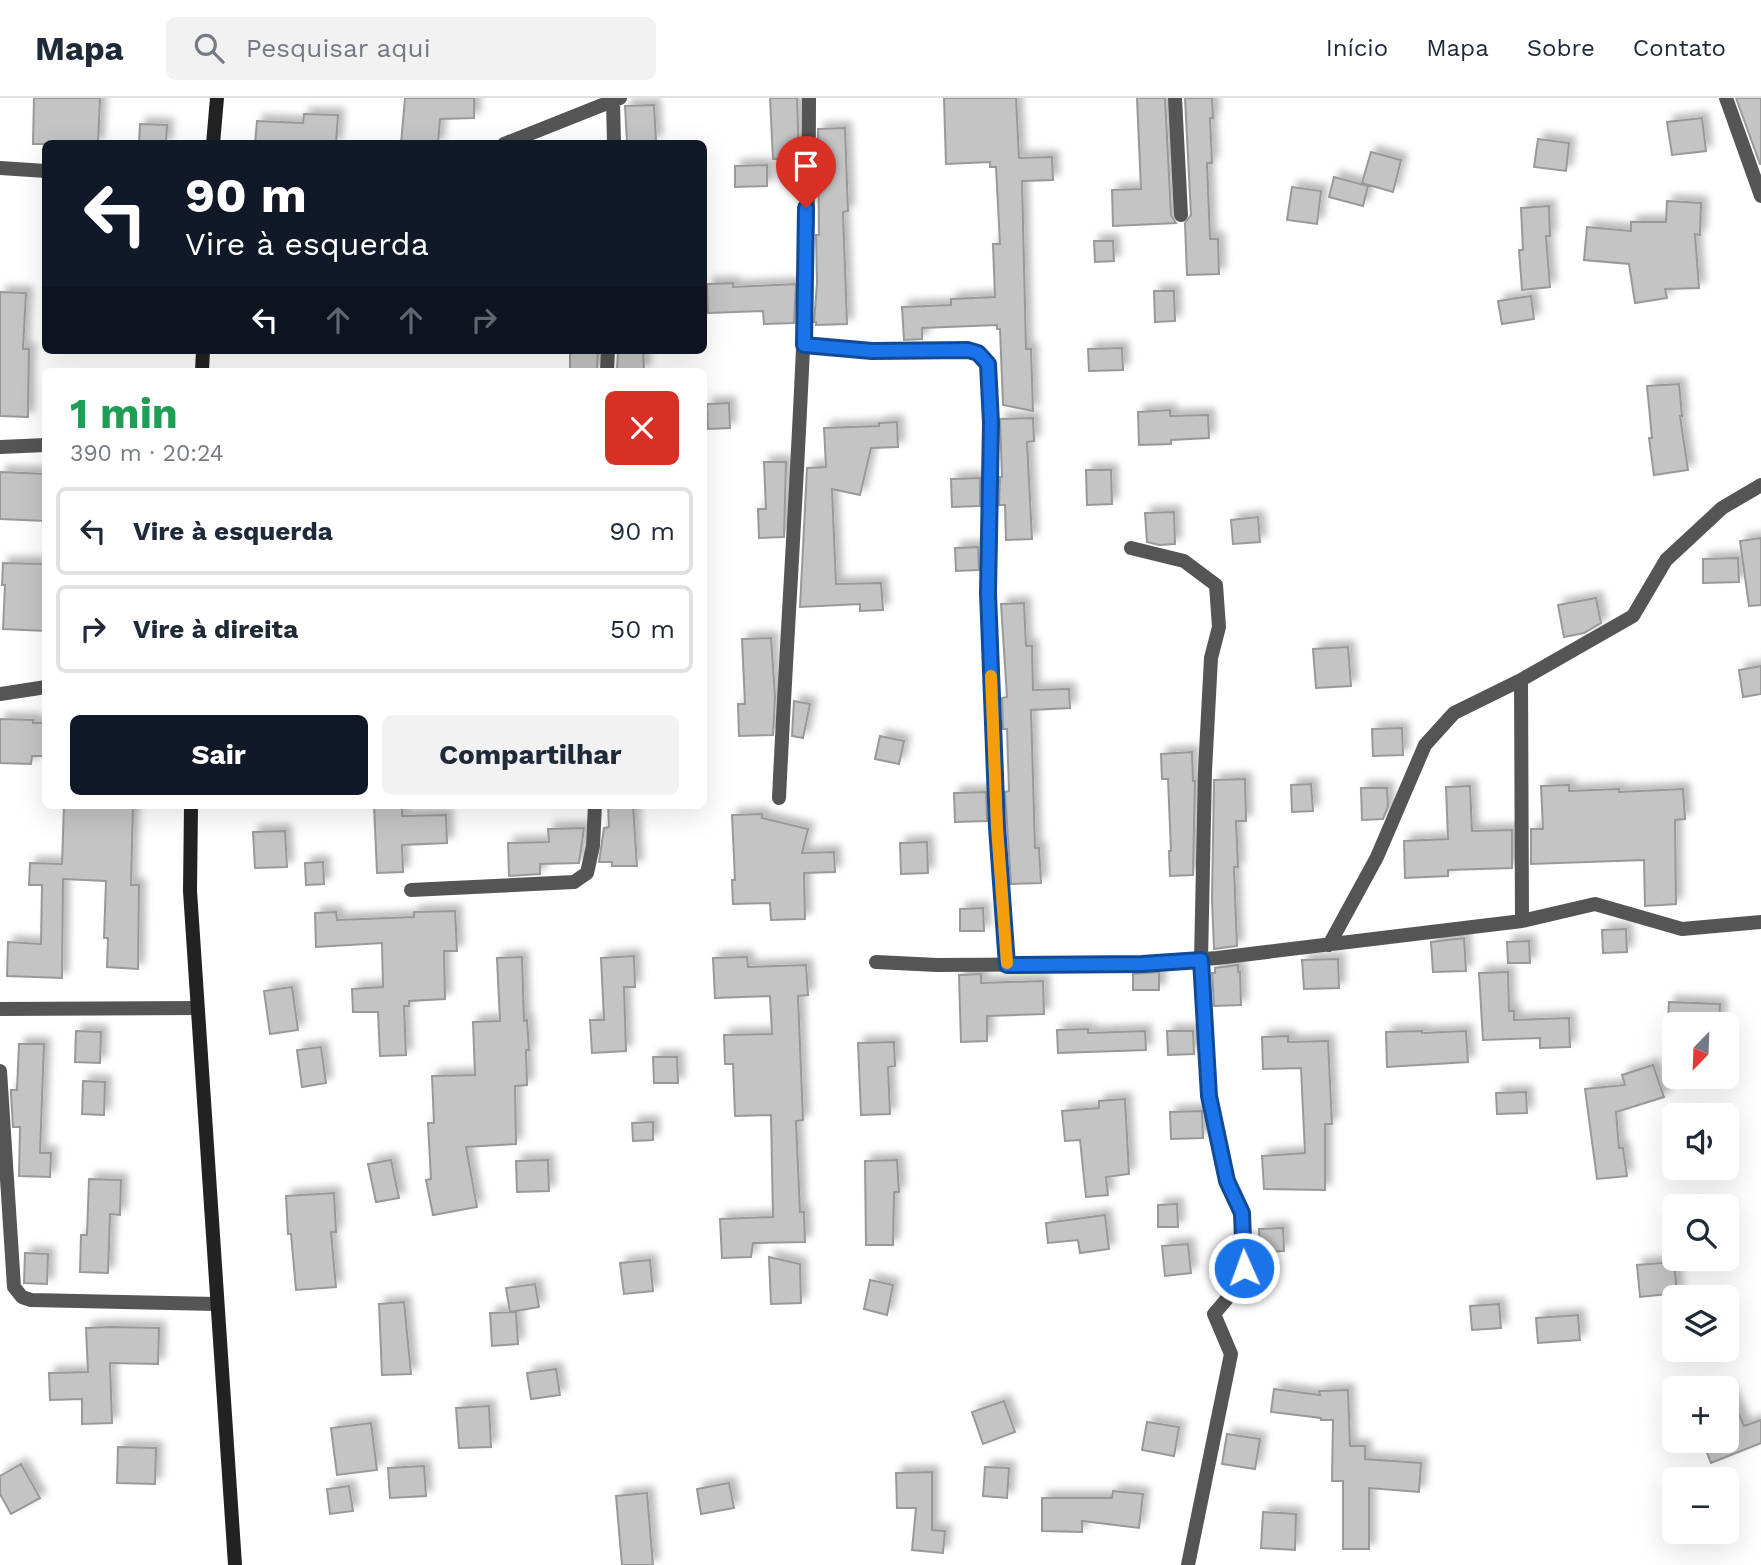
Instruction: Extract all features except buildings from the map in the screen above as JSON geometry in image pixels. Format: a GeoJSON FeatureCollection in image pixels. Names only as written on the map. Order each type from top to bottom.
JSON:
{"type":"FeatureCollection","features":[{"type":"Feature","properties":{"kind":"main road"},"geometry":{"type":"LineString","coordinates":[[213,140],[217,98]]}},
{"type":"Feature","properties":{"kind":"main road"},"geometry":{"type":"LineString","coordinates":[[191,809],[190,891],[235,1565]]}},
{"type":"Feature","properties":{"kind":"street"},"geometry":{"type":"LineString","coordinates":[[779,798],[794,483],[804,345],[809,98]]}},
{"type":"Feature","properties":{"kind":"street"},"geometry":{"type":"LineString","coordinates":[[1175,98],[1181,215]]}},
{"type":"Feature","properties":{"kind":"street"},"geometry":{"type":"LineString","coordinates":[[1726,98],[1761,196]]}},
{"type":"Feature","properties":{"kind":"street"},"geometry":{"type":"LineString","coordinates":[[514,140],[617,99],[614,140]]}},
{"type":"Feature","properties":{"kind":"street"},"geometry":{"type":"LineString","coordinates":[[0,168],[42,171]]}},
{"type":"Feature","properties":{"kind":"street"},"geometry":{"type":"LineString","coordinates":[[804,345],[872,351],[968,350],[978,353],[988,364],[991,423],[989,607],[997,827],[1007,965]]}},
{"type":"Feature","properties":{"kind":"street"},"geometry":{"type":"LineString","coordinates":[[0,447],[42,445]]}},
{"type":"Feature","properties":{"kind":"street"},"geometry":{"type":"LineString","coordinates":[[1329,945],[1377,857],[1425,746],[1454,713],[1521,680],[1633,616],[1666,560],[1722,508],[1761,485]]}},
{"type":"Feature","properties":{"kind":"street"},"geometry":{"type":"LineString","coordinates":[[1130,548],[1184,561],[1216,585],[1219,627],[1211,658],[1205,771],[1201,960],[1209,1096],[1227,1181],[1242,1213],[1244,1268],[1226,1300],[1214,1314],[1231,1354],[1188,1565]]}},
{"type":"Feature","properties":{"kind":"street"},"geometry":{"type":"LineString","coordinates":[[1521,680],[1522,921]]}},
{"type":"Feature","properties":{"kind":"street"},"geometry":{"type":"LineString","coordinates":[[0,694],[42,688]]}},
{"type":"Feature","properties":{"kind":"street"},"geometry":{"type":"LineString","coordinates":[[411,890],[574,882],[587,873],[593,845],[595,809]]}},
{"type":"Feature","properties":{"kind":"street"},"geometry":{"type":"LineString","coordinates":[[876,961],[1007,965],[1142,964],[1201,960],[1522,921],[1595,904],[1682,929],[1761,922]]}},
{"type":"Feature","properties":{"kind":"street"},"geometry":{"type":"LineString","coordinates":[[0,1009],[197,1007]]}},
{"type":"Feature","properties":{"kind":"street"},"geometry":{"type":"LineString","coordinates":[[0,1071],[14,1287],[22,1297],[31,1300],[216,1304]]}},
{"type":"Feature","properties":{"kind":"slow traffic"},"geometry":{"type":"LineString","coordinates":[[991,676],[997,827],[1007,963]]}},
{"type":"Feature","properties":{"kind":"route"},"geometry":{"type":"LineString","coordinates":[[806,208],[804,345],[872,351],[968,350],[978,353],[988,364],[991,423],[988,593],[997,827],[1007,965],[1142,964],[1201,960],[1209,1096],[1227,1181],[1242,1213],[1244,1268]]}}]}
